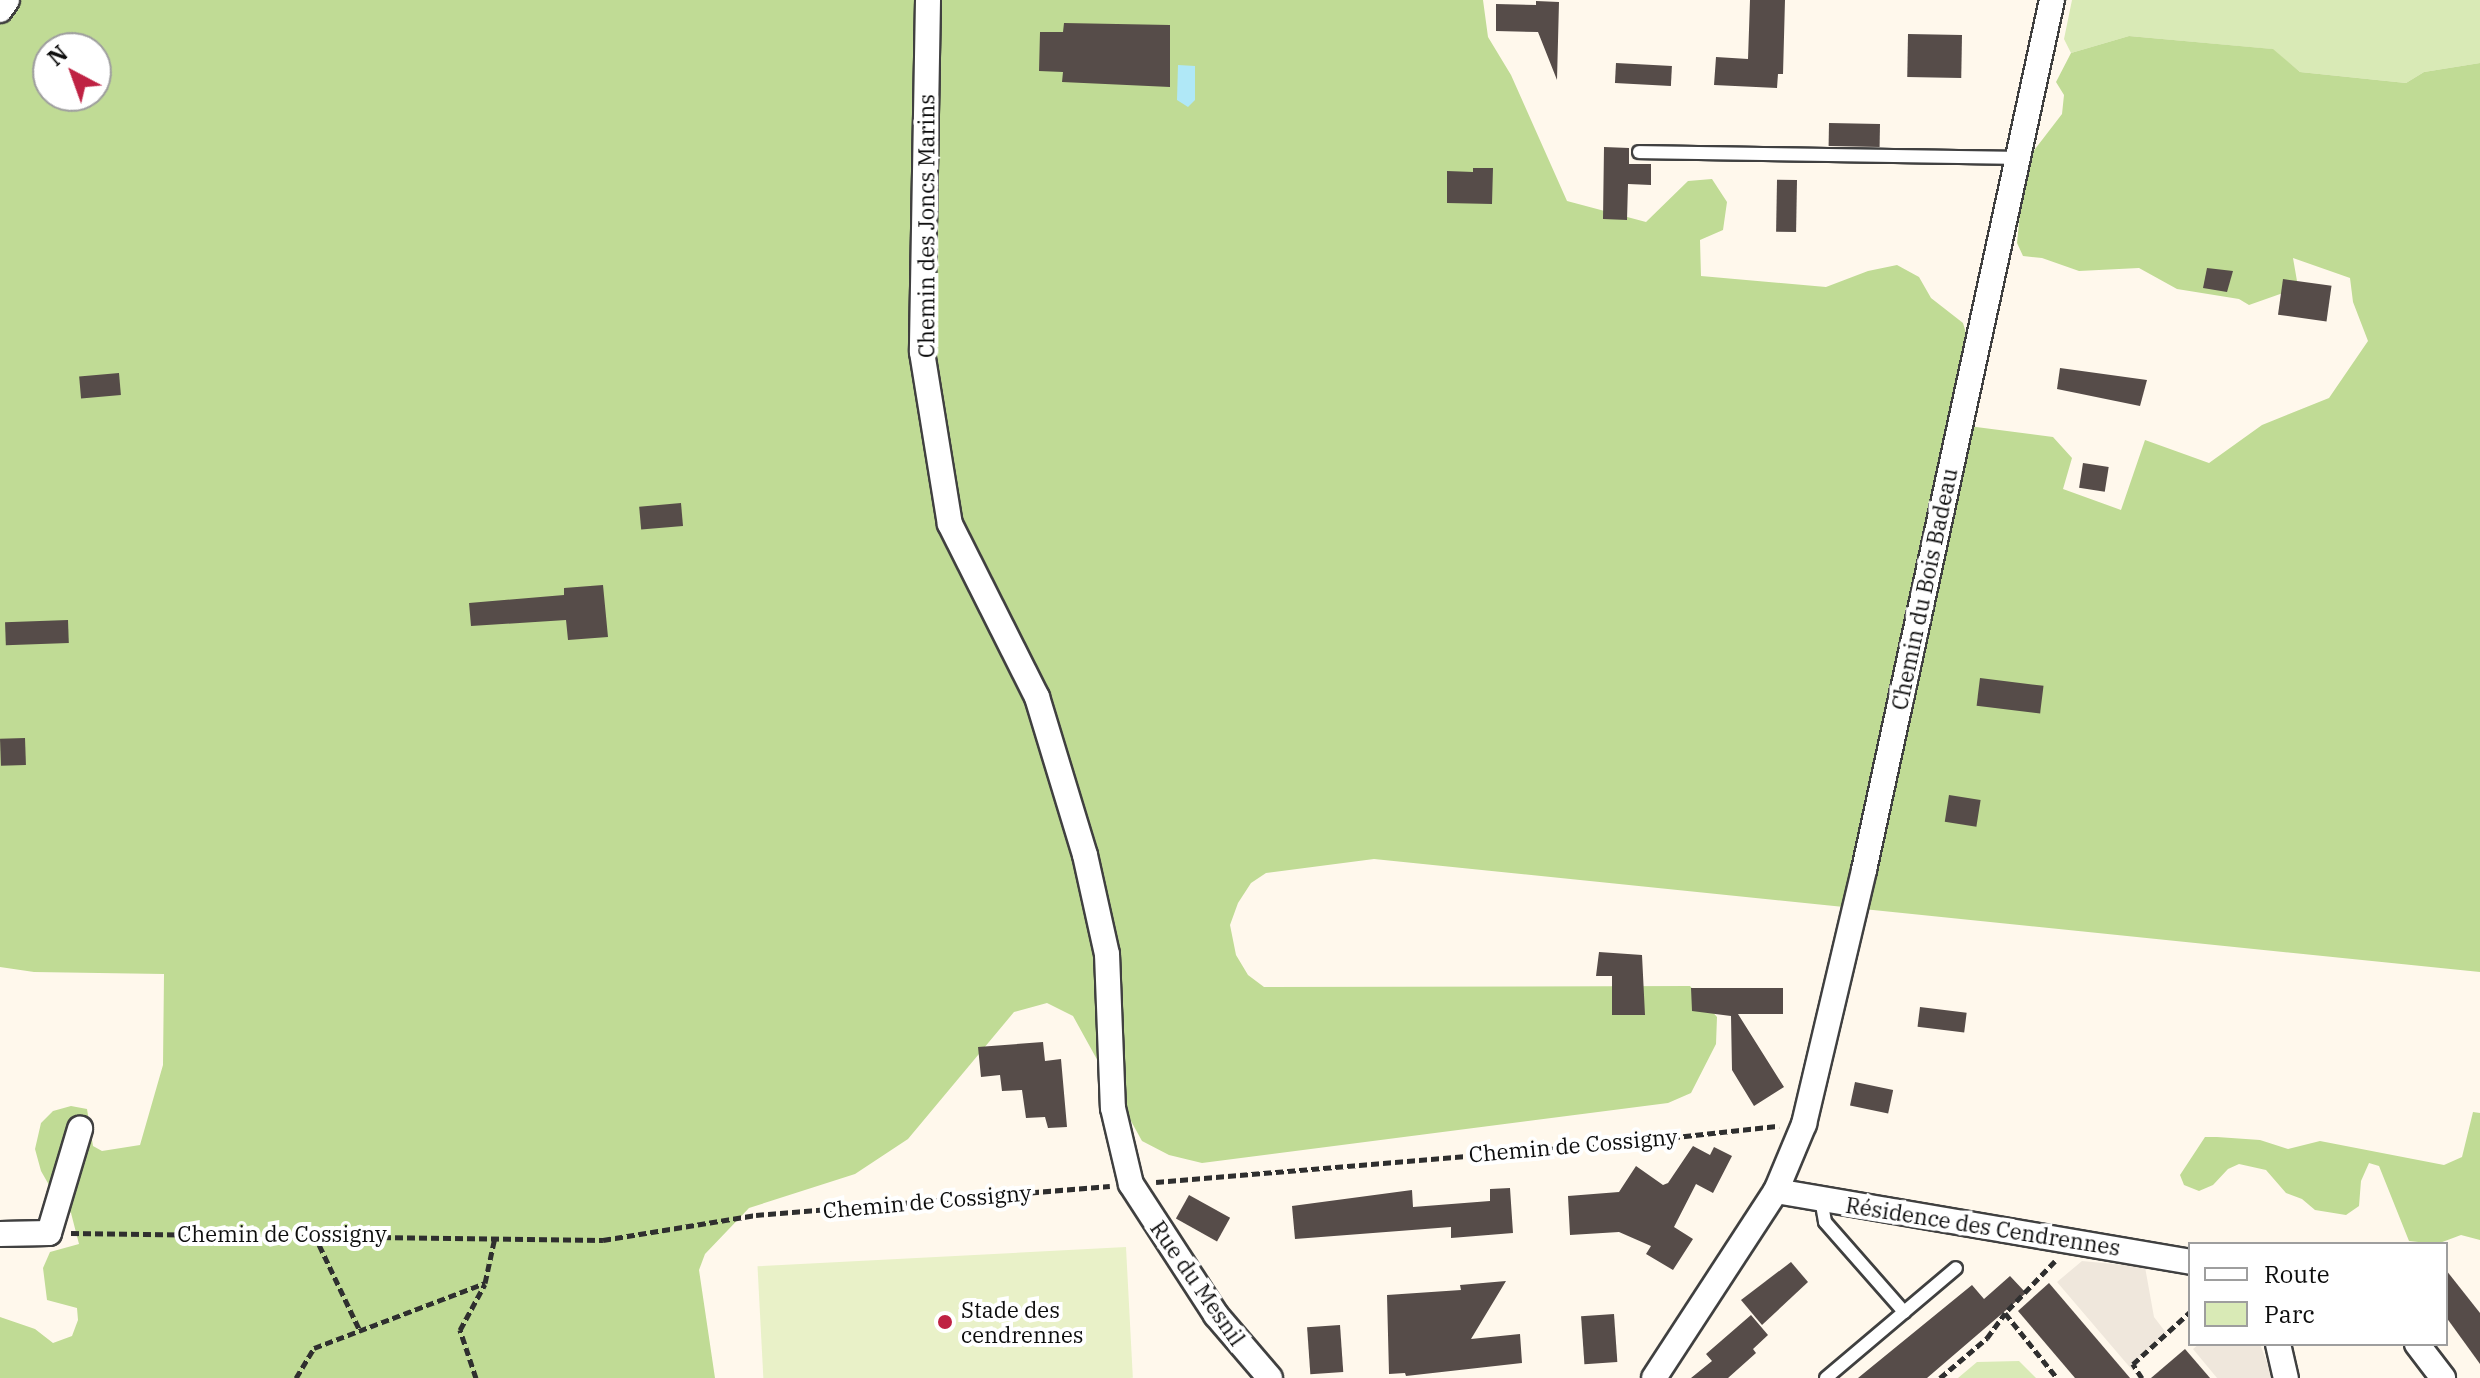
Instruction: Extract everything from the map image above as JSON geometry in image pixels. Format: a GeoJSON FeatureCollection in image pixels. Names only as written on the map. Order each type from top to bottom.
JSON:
{"type":"FeatureCollection","features":[{"type":"Feature","properties":{"kind":"street"},"geometry":{"type":"LineString","coordinates":[[0,10],[7,0]]}},
{"type":"Feature","properties":{"kind":"street","name":"Chemin des Joncs Marins"},"geometry":{"type":"LineString","coordinates":[[928,0],[922,352],[950,524],[1037,697],[1085,855],[1107,954],[1113,1108],[1131,1184]]}},
{"type":"Feature","properties":{"kind":"street","name":"Chemin du Bois Badeau"},"geometry":{"type":"LineString","coordinates":[[1780,1183],[1804,1124],[1864,870],[2052,0]]}},
{"type":"Feature","properties":{"kind":"street"},"geometry":{"type":"LineString","coordinates":[[0,1234],[49,1233],[80,1129]]}},
{"type":"Feature","properties":{"kind":"street"},"geometry":{"type":"LineString","coordinates":[[1654,1378],[1780,1183]]}},
{"type":"Feature","properties":{"kind":"street","name":"Résidence des Cendrennes"},"geometry":{"type":"LineString","coordinates":[[1780,1183],[1821,1199],[2188,1262]]}},
{"type":"Feature","properties":{"kind":"street","name":"Rue du Mesnil"},"geometry":{"type":"LineString","coordinates":[[1131,1184],[1216,1315],[1270,1378]]}},
{"type":"Feature","properties":{"kind":"street"},"geometry":{"type":"LineString","coordinates":[[2278,1346],[2286,1378]]}},
{"type":"Feature","properties":{"kind":"street"},"geometry":{"type":"LineString","coordinates":[[2419,1346],[2443,1378]]}},
{"type":"Feature","properties":{"kind":"lane"},"geometry":{"type":"LineString","coordinates":[[1639,152],[2018,158]]}},
{"type":"Feature","properties":{"kind":"lane"},"geometry":{"type":"LineString","coordinates":[[1821,1199],[1825,1222],[1904,1312]]}},
{"type":"Feature","properties":{"kind":"lane"},"geometry":{"type":"LineString","coordinates":[[1826,1378],[1956,1268]]}},
{"type":"Feature","properties":{"kind":"path","name":"Chemin de Cossigny"},"geometry":{"type":"LineString","coordinates":[[49,1233],[603,1240],[756,1215],[1804,1124]]}},
{"type":"Feature","properties":{"kind":"path"},"geometry":{"type":"LineString","coordinates":[[314,1234],[360,1331]]}},
{"type":"Feature","properties":{"kind":"path"},"geometry":{"type":"LineString","coordinates":[[476,1378],[460,1330],[485,1283],[495,1237]]}},
{"type":"Feature","properties":{"kind":"path"},"geometry":{"type":"LineString","coordinates":[[1940,1378],[1987,1338],[2005,1313],[2059,1257],[2067,1240]]}},
{"type":"Feature","properties":{"kind":"path"},"geometry":{"type":"LineString","coordinates":[[296,1378],[314,1348],[485,1283]]}},
{"type":"Feature","properties":{"kind":"path"},"geometry":{"type":"LineString","coordinates":[[2005,1313],[2057,1378]]}},
{"type":"Feature","properties":{"kind":"path"},"geometry":{"type":"LineString","coordinates":[[2142,1378],[2133,1364],[2188,1314]]}},
{"type":"Feature","properties":{"kind":"green space"},"geometry":{"type":"Polygon","coordinates":[[[0,0],[1483,0],[1488,37],[1511,75],[1567,201],[1646,222],[1688,181],[1712,179],[1727,202],[1723,230],[1700,240],[1701,276],[1826,287],[1868,271],[1897,265],[1919,277],[1931,298],[1963,323],[1974,360],[1953,424],[2053,437],[2072,458],[2063,489],[2121,510],[2145,440],[2209,463],[2262,425],[2329,398],[2368,341],[2353,302],[2350,278],[2293,258],[2297,281],[2283,293],[2249,305],[2239,299],[2177,289],[2139,268],[2079,271],[2042,258],[2023,256],[2017,243],[2025,162],[2062,114],[2064,95],[2056,82],[2071,53],[2129,36],[2273,49],[2300,72],[2406,83],[2424,72],[2480,63],[2480,972],[1374,859],[1266,873],[1251,883],[1238,903],[1230,925],[1236,955],[1248,975],[1264,987],[1690,986],[1717,1017],[1716,1044],[1691,1093],[1668,1103],[1202,1163],[1169,1155],[1142,1141],[1073,1016],[1047,1003],[1014,1012],[908,1139],[855,1174],[749,1208],[705,1254],[699,1270],[715,1378],[0,1378],[0,1317],[35,1329],[53,1343],[72,1336],[78,1320],[77,1308],[47,1300],[43,1268],[50,1252],[79,1244],[71,1213],[57,1199],[41,1171],[35,1149],[41,1123],[53,1111],[71,1106],[87,1109],[93,1146],[102,1151],[140,1145],[163,1065],[164,974],[34,972],[0,967],[0,0]]]}},
{"type":"Feature","properties":{"kind":"green space"},"geometry":{"type":"Polygon","coordinates":[[[2072,0],[2480,0],[2480,63],[2424,72],[2406,83],[2300,72],[2272,49],[2129,36],[2071,53],[2064,39],[2072,0]]]}},
{"type":"Feature","properties":{"kind":"green space"},"geometry":{"type":"Polygon","coordinates":[[[2473,1112],[2480,1113],[2480,1240],[2461,1235],[2442,1242],[2409,1241],[2379,1166],[2369,1163],[2361,1181],[2359,1206],[2346,1215],[2315,1210],[2302,1199],[2286,1193],[2266,1170],[2239,1164],[2228,1169],[2213,1185],[2199,1191],[2184,1185],[2180,1175],[2205,1137],[2260,1140],[2288,1149],[2320,1141],[2444,1165],[2462,1157],[2473,1112]]]}},
{"type":"Feature","properties":{"kind":"green space","name":"Stade des cendrennes"},"geometry":{"type":"Polygon","coordinates":[[[1126,1247],[1133,1378],[763,1378],[758,1266],[1126,1247]]]}},
{"type":"Feature","properties":{"kind":"green space"},"geometry":{"type":"Polygon","coordinates":[[[2019,1361],[2036,1378],[1958,1378],[1977,1362],[2019,1361]]]}},
{"type":"Feature","properties":{"kind":"shaded area"},"geometry":{"type":"Polygon","coordinates":[[[2082,1261],[2145,1267],[2154,1317],[2167,1334],[2134,1363],[2133,1371],[2057,1282],[2082,1261]]]}},
{"type":"Feature","properties":{"kind":"shaded area"},"geometry":{"type":"Polygon","coordinates":[[[2197,1346],[2261,1346],[2273,1378],[2217,1378],[2193,1349],[2197,1346]]]}},
{"type":"Feature","properties":{"kind":"water"},"geometry":{"type":"Polygon","coordinates":[[[1178,65],[1195,66],[1195,100],[1188,107],[1177,100],[1178,65]]]}},
{"type":"Feature","properties":{"kind":"building"},"geometry":{"type":"Polygon","coordinates":[[[1750,0],[1785,0],[1783,74],[1778,74],[1777,88],[1714,85],[1716,57],[1748,59],[1750,0]]]}},
{"type":"Feature","properties":{"kind":"building"},"geometry":{"type":"Polygon","coordinates":[[[1536,1],[1559,2],[1557,80],[1538,32],[1496,31],[1496,4],[1536,5],[1536,1]]]}},
{"type":"Feature","properties":{"kind":"building"},"geometry":{"type":"Polygon","coordinates":[[[1064,23],[1170,25],[1170,87],[1062,82],[1063,72],[1039,71],[1040,32],[1063,32],[1064,23]]]}},
{"type":"Feature","properties":{"kind":"building"},"geometry":{"type":"Polygon","coordinates":[[[1908,34],[1962,35],[1961,78],[1907,77],[1908,34]]]}},
{"type":"Feature","properties":{"kind":"building"},"geometry":{"type":"Polygon","coordinates":[[[1616,63],[1672,66],[1671,86],[1615,83],[1616,63]]]}},
{"type":"Feature","properties":{"kind":"building"},"geometry":{"type":"Polygon","coordinates":[[[1829,123],[1880,124],[1880,147],[1829,146],[1829,123]]]}},
{"type":"Feature","properties":{"kind":"building"},"geometry":{"type":"Polygon","coordinates":[[[1604,147],[1629,148],[1629,164],[1651,164],[1651,185],[1628,184],[1627,220],[1603,219],[1604,147]]]}},
{"type":"Feature","properties":{"kind":"building"},"geometry":{"type":"Polygon","coordinates":[[[1473,168],[1493,168],[1492,204],[1447,203],[1447,171],[1473,172],[1473,168]]]}},
{"type":"Feature","properties":{"kind":"building"},"geometry":{"type":"Polygon","coordinates":[[[1777,180],[1797,180],[1796,232],[1776,232],[1777,180]]]}},
{"type":"Feature","properties":{"kind":"building"},"geometry":{"type":"Polygon","coordinates":[[[2207,268],[2233,271],[2227,292],[2203,288],[2207,268]]]}},
{"type":"Feature","properties":{"kind":"building"},"geometry":{"type":"Polygon","coordinates":[[[2283,279],[2332,286],[2327,321],[2278,315],[2283,279]]]}},
{"type":"Feature","properties":{"kind":"building"},"geometry":{"type":"Polygon","coordinates":[[[2060,368],[2147,380],[2140,406],[2057,389],[2060,368]]]}},
{"type":"Feature","properties":{"kind":"building"},"geometry":{"type":"Polygon","coordinates":[[[119,373],[121,395],[81,398],[79,376],[119,373]]]}},
{"type":"Feature","properties":{"kind":"building"},"geometry":{"type":"Polygon","coordinates":[[[2083,463],[2109,467],[2105,492],[2079,488],[2083,463]]]}},
{"type":"Feature","properties":{"kind":"building"},"geometry":{"type":"Polygon","coordinates":[[[681,503],[683,526],[641,530],[639,507],[681,503]]]}},
{"type":"Feature","properties":{"kind":"building"},"geometry":{"type":"Polygon","coordinates":[[[603,585],[608,637],[568,640],[566,620],[471,626],[469,603],[564,595],[564,588],[603,585]]]}},
{"type":"Feature","properties":{"kind":"building"},"geometry":{"type":"Polygon","coordinates":[[[68,620],[69,643],[6,645],[5,622],[68,620]]]}},
{"type":"Feature","properties":{"kind":"building"},"geometry":{"type":"Polygon","coordinates":[[[1980,678],[2044,686],[2040,714],[1977,706],[1980,678]]]}},
{"type":"Feature","properties":{"kind":"building"},"geometry":{"type":"Polygon","coordinates":[[[25,738],[26,765],[1,766],[0,739],[25,738]]]}},
{"type":"Feature","properties":{"kind":"building"},"geometry":{"type":"Polygon","coordinates":[[[1949,795],[1981,800],[1976,827],[1945,822],[1949,795]]]}},
{"type":"Feature","properties":{"kind":"building"},"geometry":{"type":"Polygon","coordinates":[[[1599,952],[1642,955],[1645,1015],[1612,1015],[1612,976],[1596,976],[1599,952]]]}},
{"type":"Feature","properties":{"kind":"building"},"geometry":{"type":"Polygon","coordinates":[[[1691,988],[1783,988],[1783,1014],[1738,1014],[1784,1087],[1754,1106],[1732,1070],[1731,1016],[1692,1011],[1691,988]]]}},
{"type":"Feature","properties":{"kind":"building"},"geometry":{"type":"Polygon","coordinates":[[[1920,1007],[1967,1013],[1964,1033],[1918,1027],[1920,1007]]]}},
{"type":"Feature","properties":{"kind":"building"},"geometry":{"type":"Polygon","coordinates":[[[1043,1042],[1045,1061],[1061,1059],[1067,1127],[1048,1128],[1045,1117],[1026,1118],[1022,1090],[1002,1091],[1000,1075],[981,1077],[978,1047],[1043,1042]]]}},
{"type":"Feature","properties":{"kind":"building"},"geometry":{"type":"Polygon","coordinates":[[[1855,1082],[1893,1090],[1888,1114],[1850,1105],[1855,1082]]]}},
{"type":"Feature","properties":{"kind":"building"},"geometry":{"type":"Polygon","coordinates":[[[1693,1146],[1710,1155],[1714,1147],[1732,1156],[1713,1193],[1696,1184],[1674,1227],[1693,1239],[1673,1270],[1646,1254],[1651,1246],[1619,1232],[1570,1235],[1568,1196],[1619,1192],[1636,1166],[1663,1185],[1668,1183],[1693,1146]]]}},
{"type":"Feature","properties":{"kind":"building"},"geometry":{"type":"Polygon","coordinates":[[[1510,1188],[1513,1233],[1451,1238],[1451,1227],[1295,1239],[1292,1206],[1412,1190],[1413,1207],[1490,1201],[1490,1189],[1510,1188]]]}},
{"type":"Feature","properties":{"kind":"building"},"geometry":{"type":"Polygon","coordinates":[[[1189,1195],[1230,1218],[1217,1241],[1176,1219],[1189,1195]]]}},
{"type":"Feature","properties":{"kind":"building"},"geometry":{"type":"Polygon","coordinates":[[[1791,1262],[1808,1282],[1762,1325],[1741,1300],[1791,1262]]]}},
{"type":"Feature","properties":{"kind":"building"},"geometry":{"type":"Polygon","coordinates":[[[2448,1273],[2480,1313],[2480,1364],[2448,1320],[2448,1273]]]}},
{"type":"Feature","properties":{"kind":"building"},"geometry":{"type":"Polygon","coordinates":[[[2010,1276],[2026,1293],[1927,1378],[1858,1378],[1972,1285],[1984,1299],[2010,1276]]]}},
{"type":"Feature","properties":{"kind":"building"},"geometry":{"type":"Polygon","coordinates":[[[1506,1281],[1471,1339],[1520,1334],[1522,1363],[1406,1376],[1405,1373],[1389,1374],[1387,1295],[1461,1290],[1460,1285],[1506,1281]]]}},
{"type":"Feature","properties":{"kind":"building"},"geometry":{"type":"Polygon","coordinates":[[[2049,1283],[2130,1378],[2075,1378],[2018,1311],[2049,1283]]]}},
{"type":"Feature","properties":{"kind":"building"},"geometry":{"type":"Polygon","coordinates":[[[1614,1314],[1617,1362],[1584,1364],[1581,1316],[1614,1314]]]}},
{"type":"Feature","properties":{"kind":"building"},"geometry":{"type":"Polygon","coordinates":[[[1751,1315],[1768,1335],[1753,1349],[1756,1353],[1728,1378],[1691,1378],[1712,1361],[1706,1354],[1751,1315]]]}},
{"type":"Feature","properties":{"kind":"building"},"geometry":{"type":"Polygon","coordinates":[[[1340,1325],[1343,1372],[1310,1374],[1307,1327],[1340,1325]]]}},
{"type":"Feature","properties":{"kind":"building"},"geometry":{"type":"Polygon","coordinates":[[[2185,1349],[2210,1378],[2151,1378],[2185,1349]]]}},
{"type":"Feature","properties":{"kind":"place","name":"Stade des cendrennes"},"geometry":{"type":"Point","coordinates":[945,1322]}}]}
